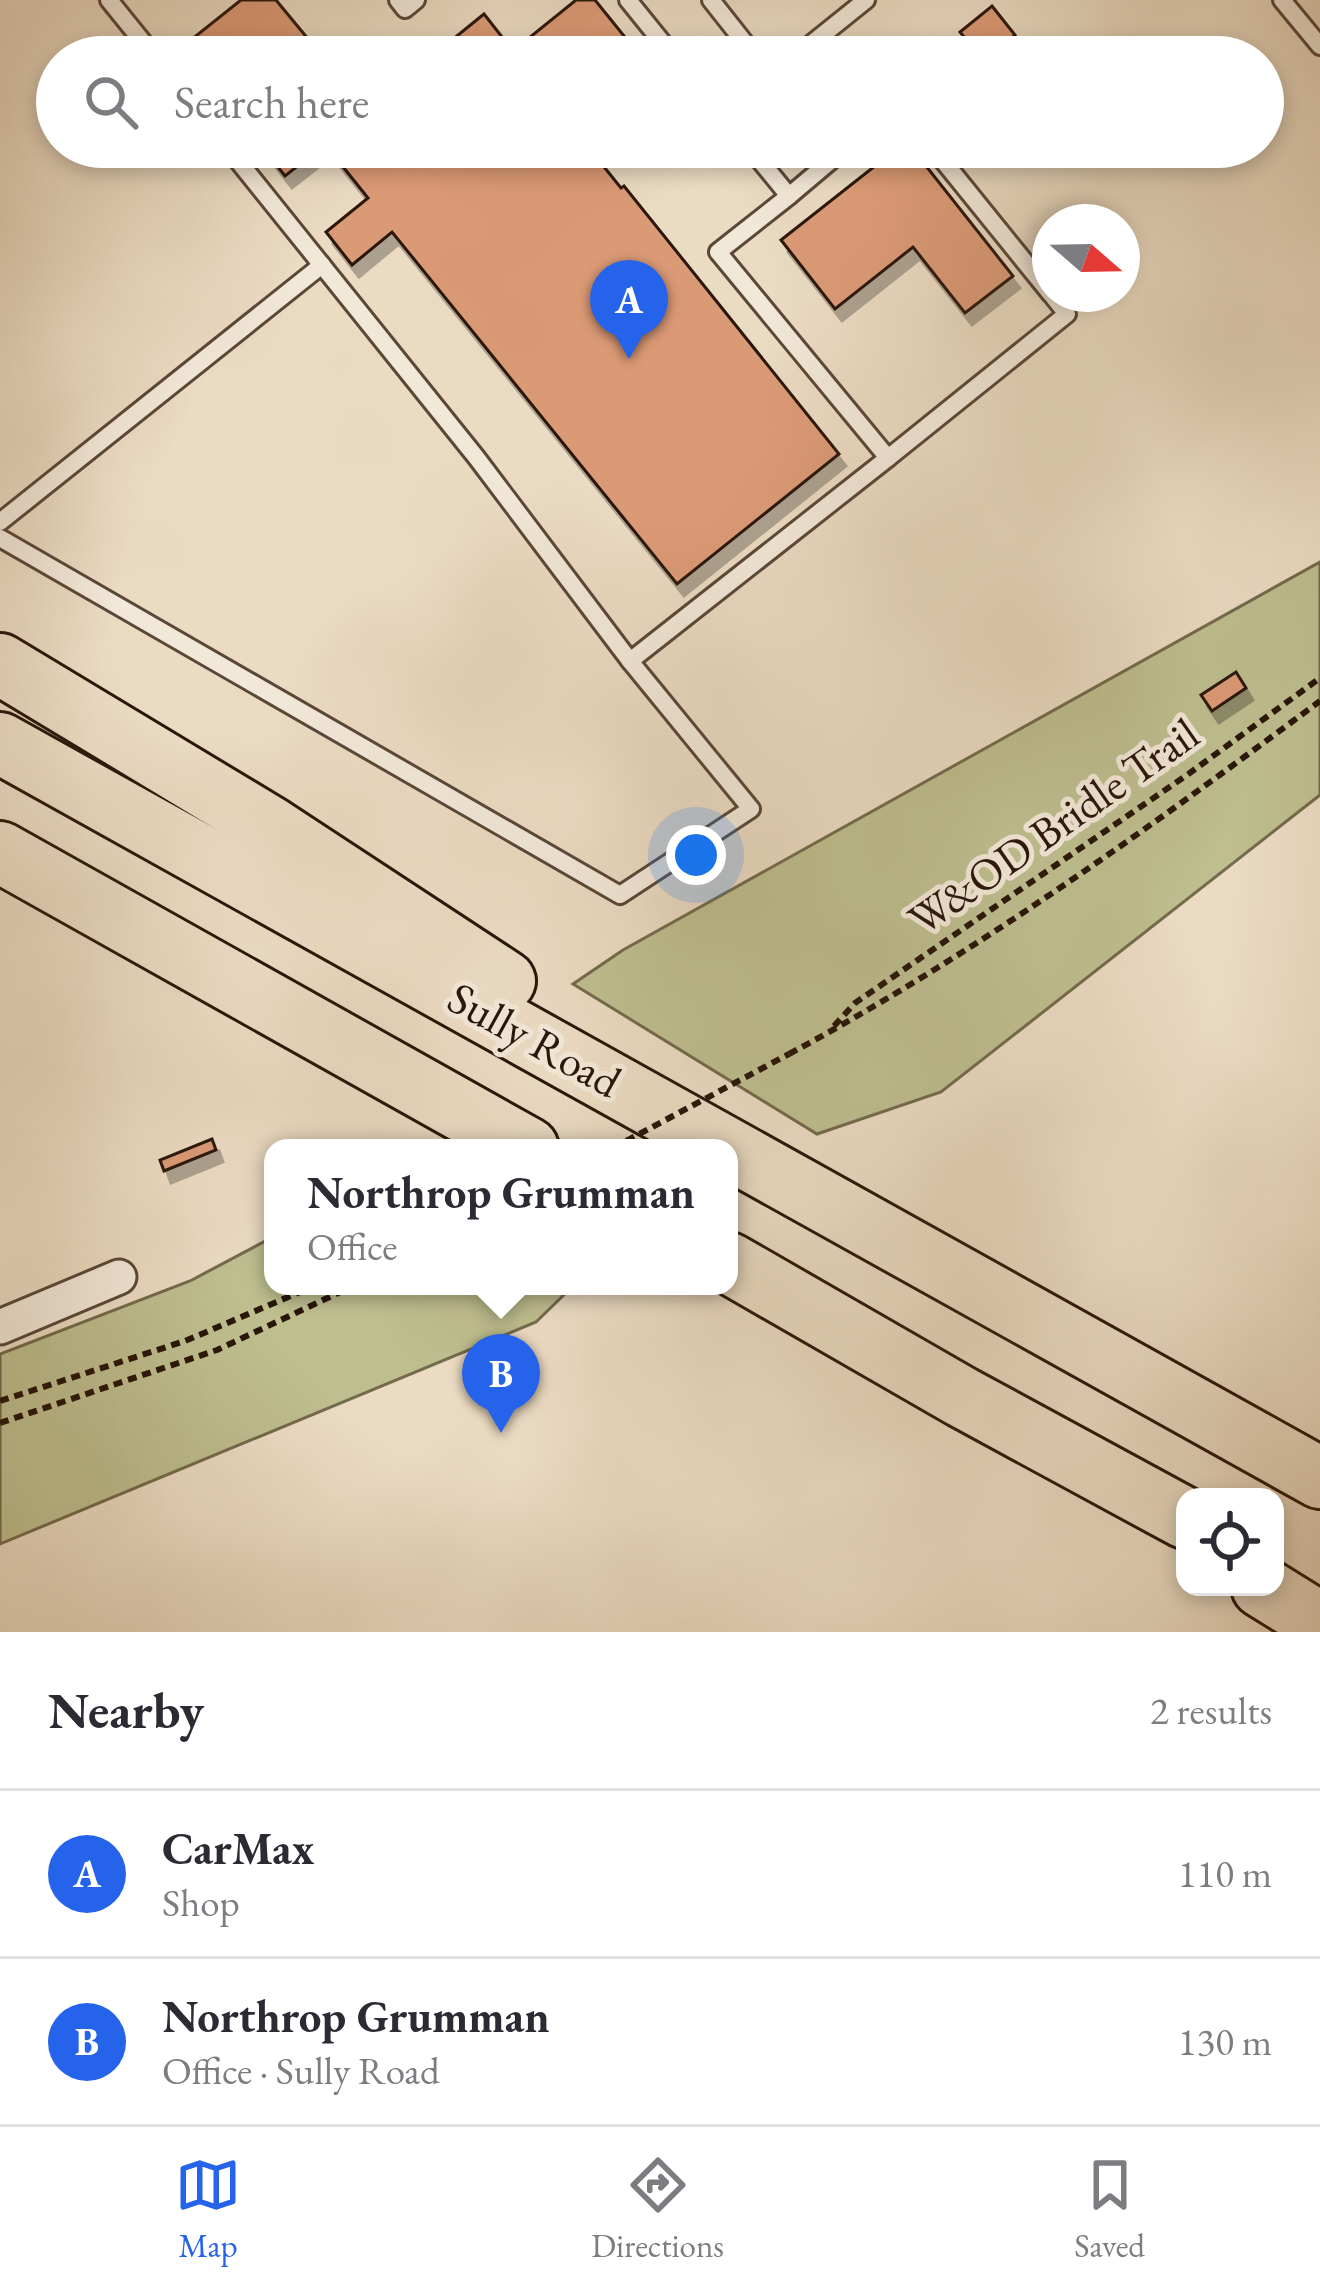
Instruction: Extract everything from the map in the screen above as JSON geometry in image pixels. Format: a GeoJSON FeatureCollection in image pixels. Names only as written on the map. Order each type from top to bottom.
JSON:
{"type":"FeatureCollection","features":[{"type":"Feature","properties":{"kind":"highway"},"geometry":{"type":"LineString","coordinates":[[0,664],[272,828],[736,1139]]}},
{"type":"Feature","properties":{"kind":"highway","name":"Sully Road"},"geometry":{"type":"LineString","coordinates":[[0,743],[711,1139]]}},
{"type":"Feature","properties":{"kind":"highway"},"geometry":{"type":"LineString","coordinates":[[0,853],[512,1139]]}},
{"type":"Feature","properties":{"kind":"highway"},"geometry":{"type":"LineString","coordinates":[[738,1140],[847,1215]]}},
{"type":"Feature","properties":{"kind":"highway","name":"Sully Road"},"geometry":{"type":"LineString","coordinates":[[738,1154],[1320,1478]]}},
{"type":"Feature","properties":{"kind":"highway"},"geometry":{"type":"LineString","coordinates":[[738,1269],[1176,1513]]}},
{"type":"Feature","properties":{"kind":"highway"},"geometry":{"type":"LineString","coordinates":[[962,1397],[1176,1534]]}},
{"type":"Feature","properties":{"kind":"highway"},"geometry":{"type":"LineString","coordinates":[[1284,1572],[1320,1592]]}},
{"type":"Feature","properties":{"kind":"highway"},"geometry":{"type":"LineString","coordinates":[[1276,1596],[1320,1623]]}},
{"type":"Feature","properties":{"kind":"street"},"geometry":{"type":"LineString","coordinates":[[0,1327],[119,1277]]}},
{"type":"Feature","properties":{"kind":"lane"},"geometry":{"type":"LineString","coordinates":[[109,0],[137,36]]}},
{"type":"Feature","properties":{"kind":"lane"},"geometry":{"type":"LineString","coordinates":[[398,0],[405,9],[416,0]]}},
{"type":"Feature","properties":{"kind":"lane"},"geometry":{"type":"LineString","coordinates":[[628,0],[657,36]]}},
{"type":"Feature","properties":{"kind":"lane"},"geometry":{"type":"LineString","coordinates":[[711,0],[739,36]]}},
{"type":"Feature","properties":{"kind":"lane"},"geometry":{"type":"LineString","coordinates":[[821,36],[866,0]]}},
{"type":"Feature","properties":{"kind":"lane"},"geometry":{"type":"LineString","coordinates":[[1282,0],[1320,46]]}},
{"type":"Feature","properties":{"kind":"lane"},"geometry":{"type":"LineString","coordinates":[[0,538],[620,895],[752,809],[630,661],[476,457],[244,168]]}},
{"type":"Feature","properties":{"kind":"lane"},"geometry":{"type":"LineString","coordinates":[[766,168],[789,196]]}},
{"type":"Feature","properties":{"kind":"lane"},"geometry":{"type":"LineString","coordinates":[[822,168],[718,252],[888,458]]}},
{"type":"Feature","properties":{"kind":"lane"},"geometry":{"type":"LineString","coordinates":[[949,168],[1032,270]]}},
{"type":"Feature","properties":{"kind":"lane"},"geometry":{"type":"LineString","coordinates":[[0,522],[322,265]]}},
{"type":"Feature","properties":{"kind":"lane"},"geometry":{"type":"LineString","coordinates":[[630,661],[1065,312]]}},
{"type":"Feature","properties":{"kind":"path","name":"W&OD Bridle Trail"},"geometry":{"type":"LineString","coordinates":[[827,1033],[855,1003],[1320,678]]}},
{"type":"Feature","properties":{"kind":"path"},"geometry":{"type":"LineString","coordinates":[[630,1139],[827,1033],[1017,919],[1320,701]]}},
{"type":"Feature","properties":{"kind":"path"},"geometry":{"type":"LineString","coordinates":[[0,1401],[185,1341],[293,1295]]}},
{"type":"Feature","properties":{"kind":"path"},"geometry":{"type":"LineString","coordinates":[[0,1423],[217,1351],[334,1295]]}},
{"type":"Feature","properties":{"kind":"green space"},"geometry":{"type":"Polygon","coordinates":[[[1320,562],[1320,795],[941,1092],[817,1134],[573,984],[623,950],[1320,562]]]}},
{"type":"Feature","properties":{"kind":"green space"},"geometry":{"type":"Polygon","coordinates":[[[264,1242],[264,1295],[564,1295],[536,1322],[0,1544],[0,1354],[190,1281],[264,1242]]]}},
{"type":"Feature","properties":{"kind":"building"},"geometry":{"type":"Polygon","coordinates":[[[241,0],[276,0],[306,36],[196,36],[241,0]]]}},
{"type":"Feature","properties":{"kind":"building"},"geometry":{"type":"Polygon","coordinates":[[[576,0],[595,0],[624,36],[532,36],[576,0]]]}},
{"type":"Feature","properties":{"kind":"building"},"geometry":{"type":"Polygon","coordinates":[[[992,6],[1015,35],[963,36],[960,32],[992,6]]]}},
{"type":"Feature","properties":{"kind":"building"},"geometry":{"type":"Polygon","coordinates":[[[484,14],[501,36],[457,36],[484,14]]]}},
{"type":"Feature","properties":{"kind":"building"},"geometry":{"type":"Polygon","coordinates":[[[344,168],[605,168],[839,454],[677,584],[392,232],[352,265],[326,232],[368,198],[344,168]]]}},
{"type":"Feature","properties":{"kind":"building"},"geometry":{"type":"Polygon","coordinates":[[[872,168],[928,168],[1013,276],[965,313],[913,247],[835,309],[781,240],[872,168]]]}},
{"type":"Feature","properties":{"kind":"building"},"geometry":{"type":"Polygon","coordinates":[[[1236,672],[1246,688],[1212,711],[1201,695],[1236,672]]]}},
{"type":"Feature","properties":{"kind":"building"},"geometry":{"type":"Polygon","coordinates":[[[212,1139],[216,1150],[164,1171],[160,1160],[212,1139]]]}},
{"type":"Feature","properties":{"kind":"place","name":"CarMax"},"geometry":{"type":"Point","coordinates":[629,359]}},
{"type":"Feature","properties":{"kind":"place","name":"Northrop Grumman"},"geometry":{"type":"Point","coordinates":[501,1433]}}]}
